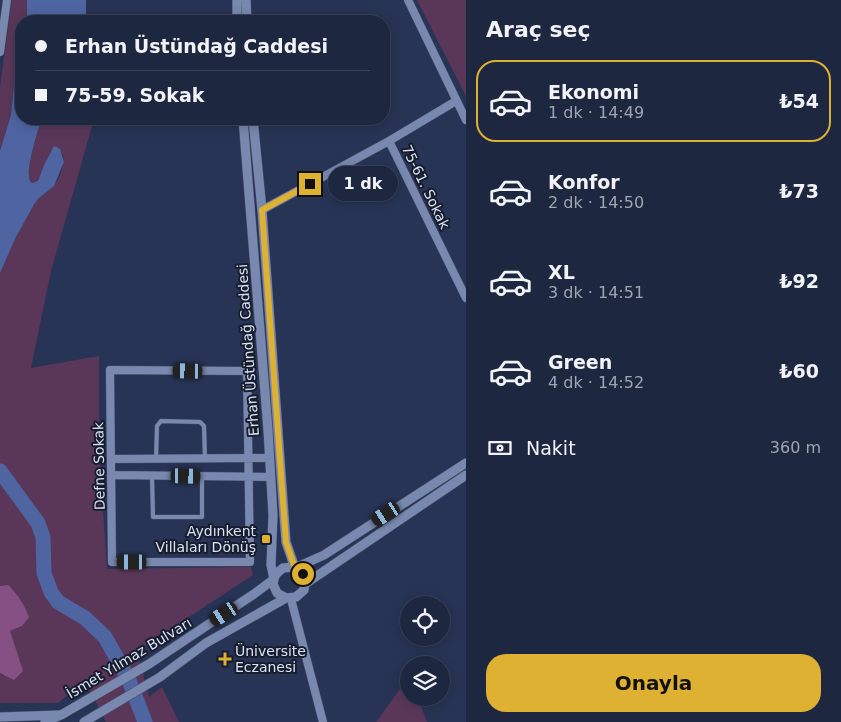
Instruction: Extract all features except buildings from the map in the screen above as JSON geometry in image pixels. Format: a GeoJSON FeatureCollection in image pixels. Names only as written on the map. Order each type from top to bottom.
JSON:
{"type":"FeatureCollection","features":[{"type":"Feature","properties":{"kind":"street"},"geometry":{"type":"LineString","coordinates":[[0,52],[7,0]]}},
{"type":"Feature","properties":{"kind":"street"},"geometry":{"type":"LineString","coordinates":[[237,0],[237,15]]}},
{"type":"Feature","properties":{"kind":"street"},"geometry":{"type":"LineString","coordinates":[[246,0],[247,15]]}},
{"type":"Feature","properties":{"kind":"street"},"geometry":{"type":"LineString","coordinates":[[408,0],[466,120]]}},
{"type":"Feature","properties":{"kind":"street"},"geometry":{"type":"LineString","coordinates":[[262,210],[389,141],[456,101]]}},
{"type":"Feature","properties":{"kind":"street","name":"Erhan Üstündağ Caddesi"},"geometry":{"type":"LineString","coordinates":[[243,125],[269,458],[273,536],[271,565],[274,579]]}},
{"type":"Feature","properties":{"kind":"street","name":"Erhan Üstündağ Caddesi"},"geometry":{"type":"LineString","coordinates":[[254,125],[262,210],[286,542],[295,568]]}},
{"type":"Feature","properties":{"kind":"street","name":"75-61. Sokak"},"geometry":{"type":"LineString","coordinates":[[389,141],[466,298]]}},
{"type":"Feature","properties":{"kind":"street","name":"Defne Sokak"},"geometry":{"type":"LineString","coordinates":[[248,458],[247,371],[110,370],[112,562],[250,562],[248,477]]}},
{"type":"Feature","properties":{"kind":"street"},"geometry":{"type":"LineString","coordinates":[[248,458],[248,477]]}},
{"type":"Feature","properties":{"kind":"street"},"geometry":{"type":"LineString","coordinates":[[111,459],[269,458]]}},
{"type":"Feature","properties":{"kind":"street"},"geometry":{"type":"LineString","coordinates":[[295,568],[324,555],[466,463]]}},
{"type":"Feature","properties":{"kind":"street"},"geometry":{"type":"LineString","coordinates":[[112,475],[270,478]]}},
{"type":"Feature","properties":{"kind":"street"},"geometry":{"type":"LineString","coordinates":[[305,584],[466,475]]}},
{"type":"Feature","properties":{"kind":"street"},"geometry":{"type":"LineString","coordinates":[[288,599],[301,594],[305,584],[303,574],[295,568],[289,567],[283,568],[276,574],[274,589],[277,593],[288,599],[323,722]]}},
{"type":"Feature","properties":{"kind":"street","name":"İsmet Yılmaz Bulvarı"},"geometry":{"type":"LineString","coordinates":[[45,722],[61,715],[149,664],[274,579]]}},
{"type":"Feature","properties":{"kind":"street","name":"İsmet Yılmaz Bulvarı"},"geometry":{"type":"LineString","coordinates":[[84,722],[160,677],[206,643],[288,599]]}},
{"type":"Feature","properties":{"kind":"street"},"geometry":{"type":"LineString","coordinates":[[0,717],[61,715]]}},
{"type":"Feature","properties":{"kind":"lane"},"geometry":{"type":"LineString","coordinates":[[156,459],[158,426],[161,422],[200,422],[204,426],[205,459]]}},
{"type":"Feature","properties":{"kind":"lane"},"geometry":{"type":"LineString","coordinates":[[152,476],[153,516],[173,517],[202,517],[202,476]]}},
{"type":"Feature","properties":{"kind":"shaded area"},"geometry":{"type":"Polygon","coordinates":[[[12,0],[27,0],[27,15],[15,15],[15,81],[11,115],[0,151],[0,87],[12,0]]]}},
{"type":"Feature","properties":{"kind":"shaded area"},"geometry":{"type":"Polygon","coordinates":[[[417,0],[466,0],[466,96],[417,0]]]}},
{"type":"Feature","properties":{"kind":"shaded area"},"geometry":{"type":"Polygon","coordinates":[[[40,125],[92,125],[51,271],[31,368],[99,356],[99,450],[107,569],[251,567],[253,575],[137,651],[149,697],[162,687],[179,722],[106,722],[85,681],[58,703],[0,703],[0,673],[3,676],[13,643],[9,631],[22,626],[8,585],[0,586],[0,273],[16,237],[35,203],[53,186],[59,178],[62,169],[63,155],[51,151],[38,181],[32,183],[29,178],[33,147],[40,125]]]}},
{"type":"Feature","properties":{"kind":"shaded area"},"geometry":{"type":"Polygon","coordinates":[[[8,585],[15,592],[29,617],[22,626],[10,631],[23,671],[14,680],[0,673],[0,586],[8,585]]]}},
{"type":"Feature","properties":{"kind":"shaded area"},"geometry":{"type":"Polygon","coordinates":[[[400,689],[400,706],[421,706],[427,722],[376,722],[400,689]]]}},
{"type":"Feature","properties":{"kind":"water"},"geometry":{"type":"Polygon","coordinates":[[[27,0],[86,0],[86,15],[27,15],[27,0]]]}},
{"type":"Feature","properties":{"kind":"water"},"geometry":{"type":"Polygon","coordinates":[[[15,81],[15,125],[40,125],[31,156],[30,181],[32,183],[38,181],[54,146],[60,149],[64,162],[54,186],[35,203],[16,237],[0,273],[0,151],[11,115],[15,81]]]}},
{"type":"Feature","properties":{"kind":"waterway"},"geometry":{"type":"LineString","coordinates":[[0,471],[38,523],[43,537],[44,573],[51,592],[58,602],[85,618],[105,637],[129,680],[145,722]]}},
{"type":"Feature","properties":{"kind":"place","name":"Aydınkent Villaları Dönüş"},"geometry":{"type":"Point","coordinates":[266,539]}},
{"type":"Feature","properties":{"kind":"place","name":"Üniversite Eczanesi"},"geometry":{"type":"Point","coordinates":[225,659]}},
{"type":"Feature","properties":{"kind":"route"},"geometry":{"type":"LineString","coordinates":[[303,574],[295,568],[286,542],[262,210],[310,184]]}}]}
